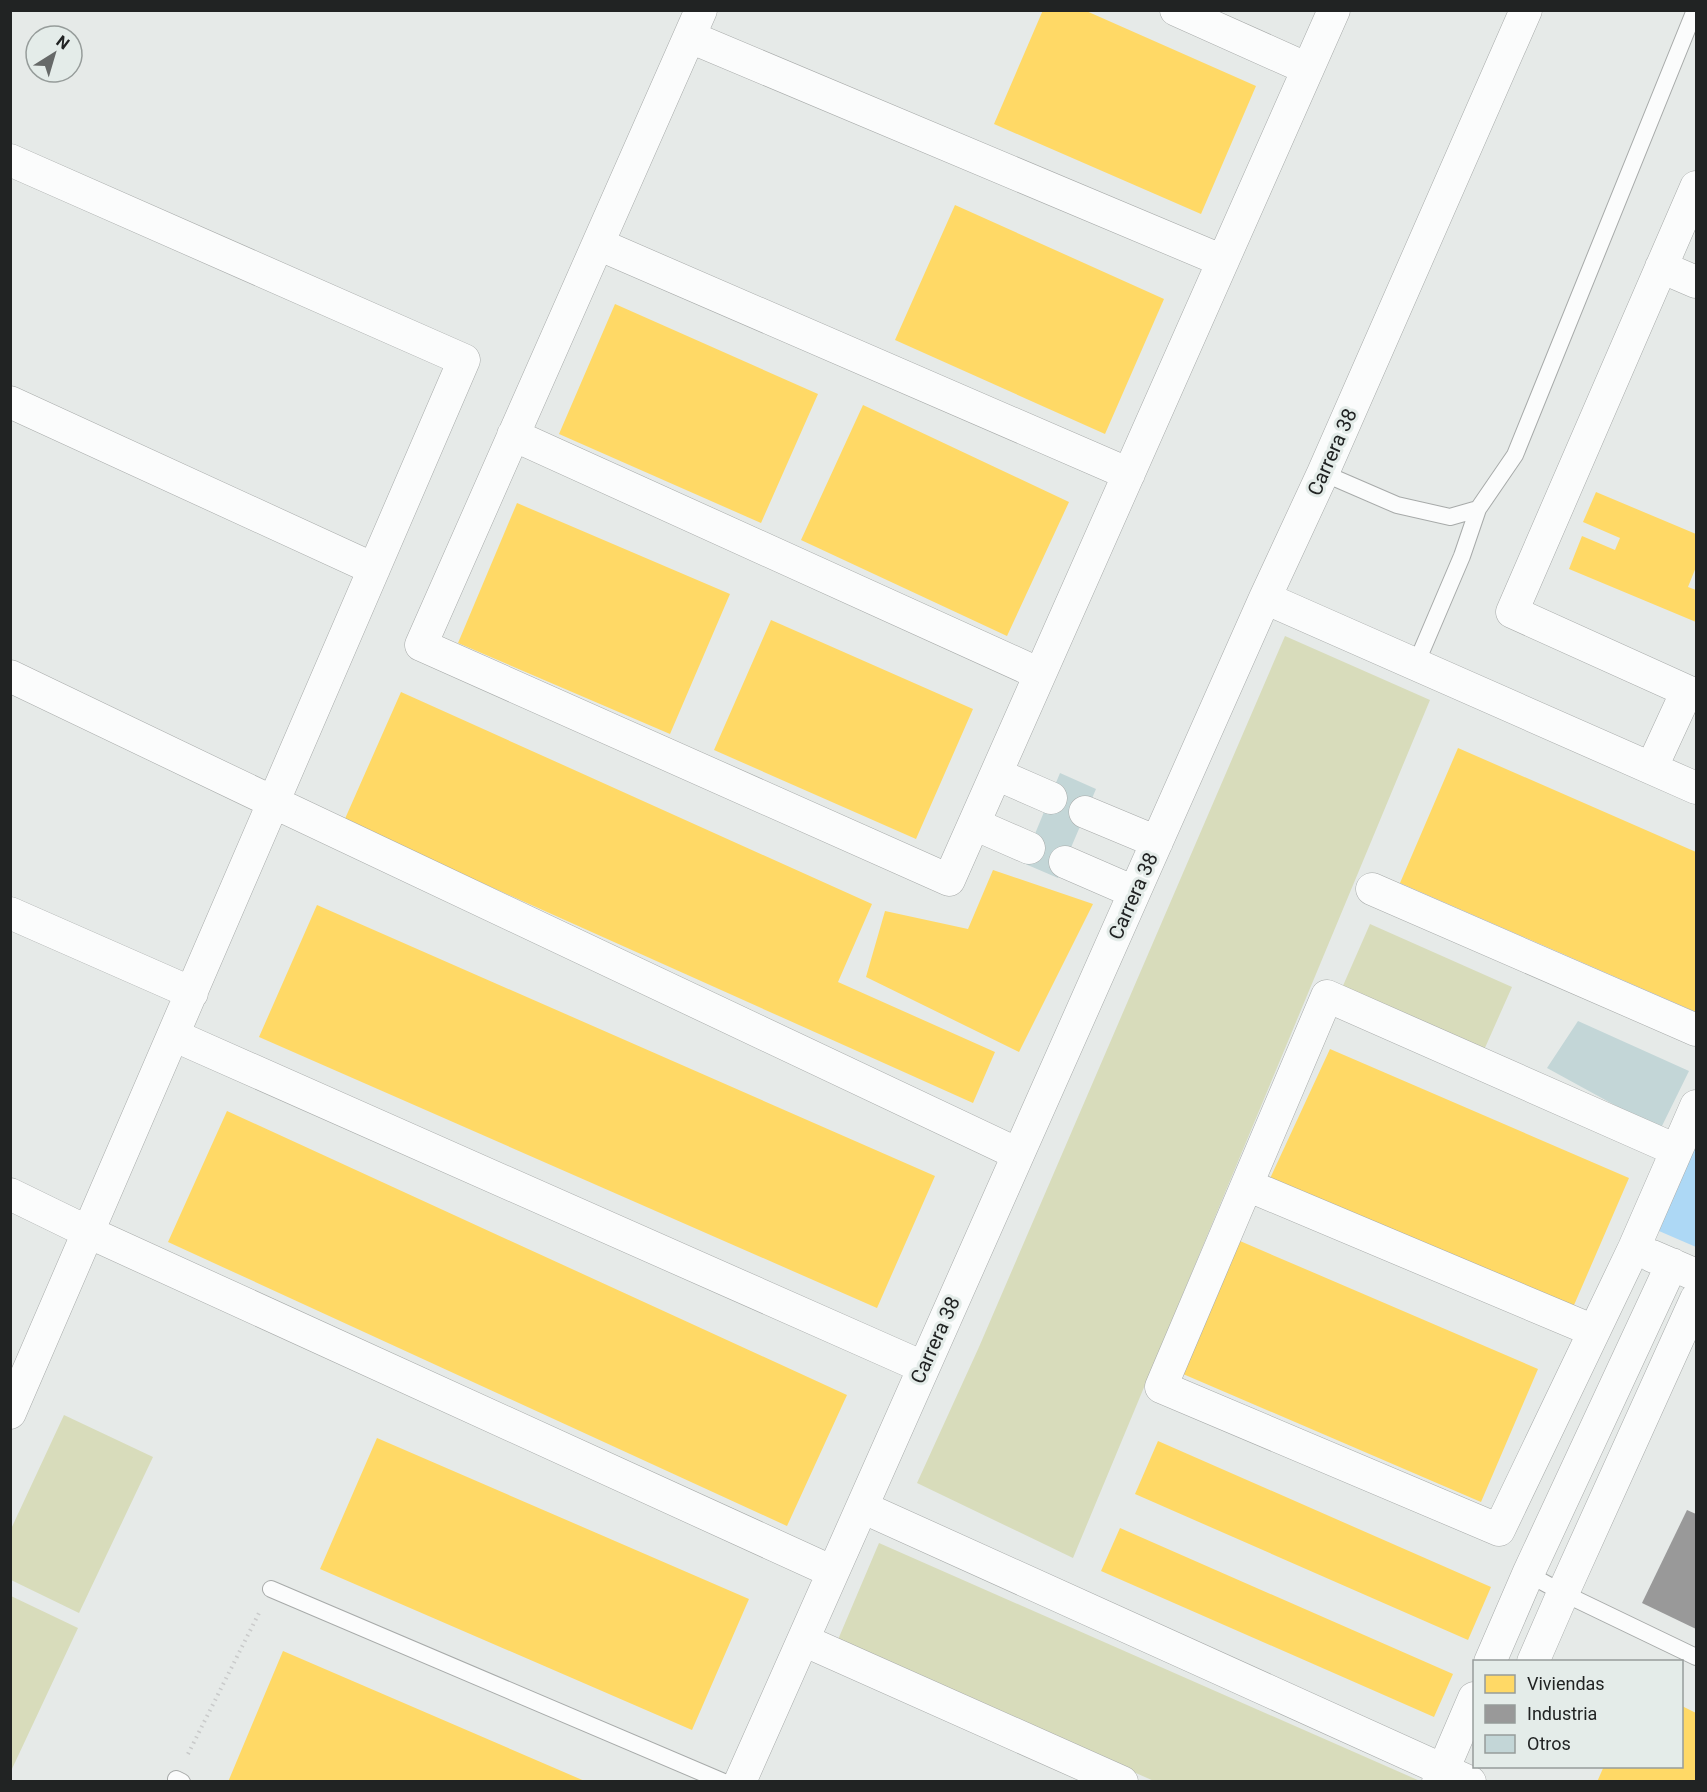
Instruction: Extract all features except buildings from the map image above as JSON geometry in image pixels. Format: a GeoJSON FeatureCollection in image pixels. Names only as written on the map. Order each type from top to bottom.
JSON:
{"type":"FeatureCollection","features":[{"type":"Feature","properties":{"kind":"street"},"geometry":{"type":"LineString","coordinates":[[1176,10],[1308,69]]}},
{"type":"Feature","properties":{"kind":"street"},"geometry":{"type":"LineString","coordinates":[[1223,261],[695,24],[421,645],[949,880],[1129,474],[1334,10]]}},
{"type":"Feature","properties":{"kind":"street","name":"Carrera 38"},"geometry":{"type":"LineString","coordinates":[[740,1782],[1134,892],[1323,473],[1526,10]]}},
{"type":"Feature","properties":{"kind":"street"},"geometry":{"type":"LineString","coordinates":[[10,160],[464,360],[10,1413]]}},
{"type":"Feature","properties":{"kind":"street"},"geometry":{"type":"LineString","coordinates":[[1652,767],[1692,693],[1512,612],[1696,187]]}},
{"type":"Feature","properties":{"kind":"street"},"geometry":{"type":"LineString","coordinates":[[598,244],[1129,474]]}},
{"type":"Feature","properties":{"kind":"street"},"geometry":{"type":"LineString","coordinates":[[1661,267],[1696,282]]}},
{"type":"Feature","properties":{"kind":"street"},"geometry":{"type":"LineString","coordinates":[[10,402],[374,569]]}},
{"type":"Feature","properties":{"kind":"street"},"geometry":{"type":"LineString","coordinates":[[513,435],[1040,674]]}},
{"type":"Feature","properties":{"kind":"street"},"geometry":{"type":"LineString","coordinates":[[1265,598],[1696,788]]}},
{"type":"Feature","properties":{"kind":"street"},"geometry":{"type":"LineString","coordinates":[[10,676],[1018,1154]]}},
{"type":"Feature","properties":{"kind":"street"},"geometry":{"type":"LineString","coordinates":[[996,774],[1050,798]]}},
{"type":"Feature","properties":{"kind":"street"},"geometry":{"type":"LineString","coordinates":[[1086,813],[1157,842]]}},
{"type":"Feature","properties":{"kind":"street"},"geometry":{"type":"LineString","coordinates":[[974,824],[1029,848]]}},
{"type":"Feature","properties":{"kind":"street"},"geometry":{"type":"LineString","coordinates":[[1065,862],[1134,892]]}},
{"type":"Feature","properties":{"kind":"street"},"geometry":{"type":"LineString","coordinates":[[1372,889],[1696,1030]]}},
{"type":"Feature","properties":{"kind":"street"},"geometry":{"type":"LineString","coordinates":[[10,913],[192,993]]}},
{"type":"Feature","properties":{"kind":"street"},"geometry":{"type":"LineString","coordinates":[[1676,1150],[1327,996],[1161,1388],[1499,1530],[1634,1248],[1696,1106]]}},
{"type":"Feature","properties":{"kind":"street"},"geometry":{"type":"LineString","coordinates":[[173,1035],[924,1367]]}},
{"type":"Feature","properties":{"kind":"street"},"geometry":{"type":"LineString","coordinates":[[1247,1185],[1594,1331]]}},
{"type":"Feature","properties":{"kind":"street"},"geometry":{"type":"LineString","coordinates":[[10,1194],[88,1232],[832,1572]]}},
{"type":"Feature","properties":{"kind":"street"},"geometry":{"type":"LineString","coordinates":[[1491,1660],[1528,1574],[1684,1269],[1634,1248]]}},
{"type":"Feature","properties":{"kind":"street"},"geometry":{"type":"LineString","coordinates":[[1534,1660],[1696,1299]]}},
{"type":"Feature","properties":{"kind":"street"},"geometry":{"type":"LineString","coordinates":[[862,1507],[1451,1778],[1473,1701]]}},
{"type":"Feature","properties":{"kind":"street"},"geometry":{"type":"LineString","coordinates":[[803,1640],[1122,1782]]}},
{"type":"Feature","properties":{"kind":"street"},"geometry":{"type":"LineString","coordinates":[[1482,1782],[1488,1768]]}},
{"type":"Feature","properties":{"kind":"lane"},"geometry":{"type":"LineString","coordinates":[[1416,664],[1462,555],[1478,509],[1515,455],[1695,10]]}},
{"type":"Feature","properties":{"kind":"lane"},"geometry":{"type":"LineString","coordinates":[[1323,473],[1397,505],[1449,517],[1478,509]]}},
{"type":"Feature","properties":{"kind":"lane"},"geometry":{"type":"LineString","coordinates":[[1528,1574],[1696,1657]]}},
{"type":"Feature","properties":{"kind":"lane"},"geometry":{"type":"LineString","coordinates":[[271,1588],[724,1782]]}},
{"type":"Feature","properties":{"kind":"path"},"geometry":{"type":"LineString","coordinates":[[179,1780],[271,1588]]}},
{"type":"Feature","properties":{"kind":"green space"},"geometry":{"type":"Polygon","coordinates":[[[1285,636],[1430,700],[1073,1558],[917,1483],[979,1347],[1285,636]]]}},
{"type":"Feature","properties":{"kind":"green space"},"geometry":{"type":"Polygon","coordinates":[[[1370,924],[1512,987],[1484,1050],[1342,988],[1370,924]]]}},
{"type":"Feature","properties":{"kind":"green space"},"geometry":{"type":"Polygon","coordinates":[[[64,1415],[153,1457],[79,1613],[11,1580],[11,1529],[64,1415]]]}},
{"type":"Feature","properties":{"kind":"green space"},"geometry":{"type":"Polygon","coordinates":[[[879,1543],[1420,1781],[1154,1781],[837,1642],[879,1543]]]}},
{"type":"Feature","properties":{"kind":"green space"},"geometry":{"type":"Polygon","coordinates":[[[11,1596],[78,1628],[11,1771],[11,1596]]]}},
{"type":"Feature","properties":{"kind":"water"},"geometry":{"type":"Polygon","coordinates":[[[1696,1141],[1696,1247],[1659,1231],[1696,1141]]]}}]}
